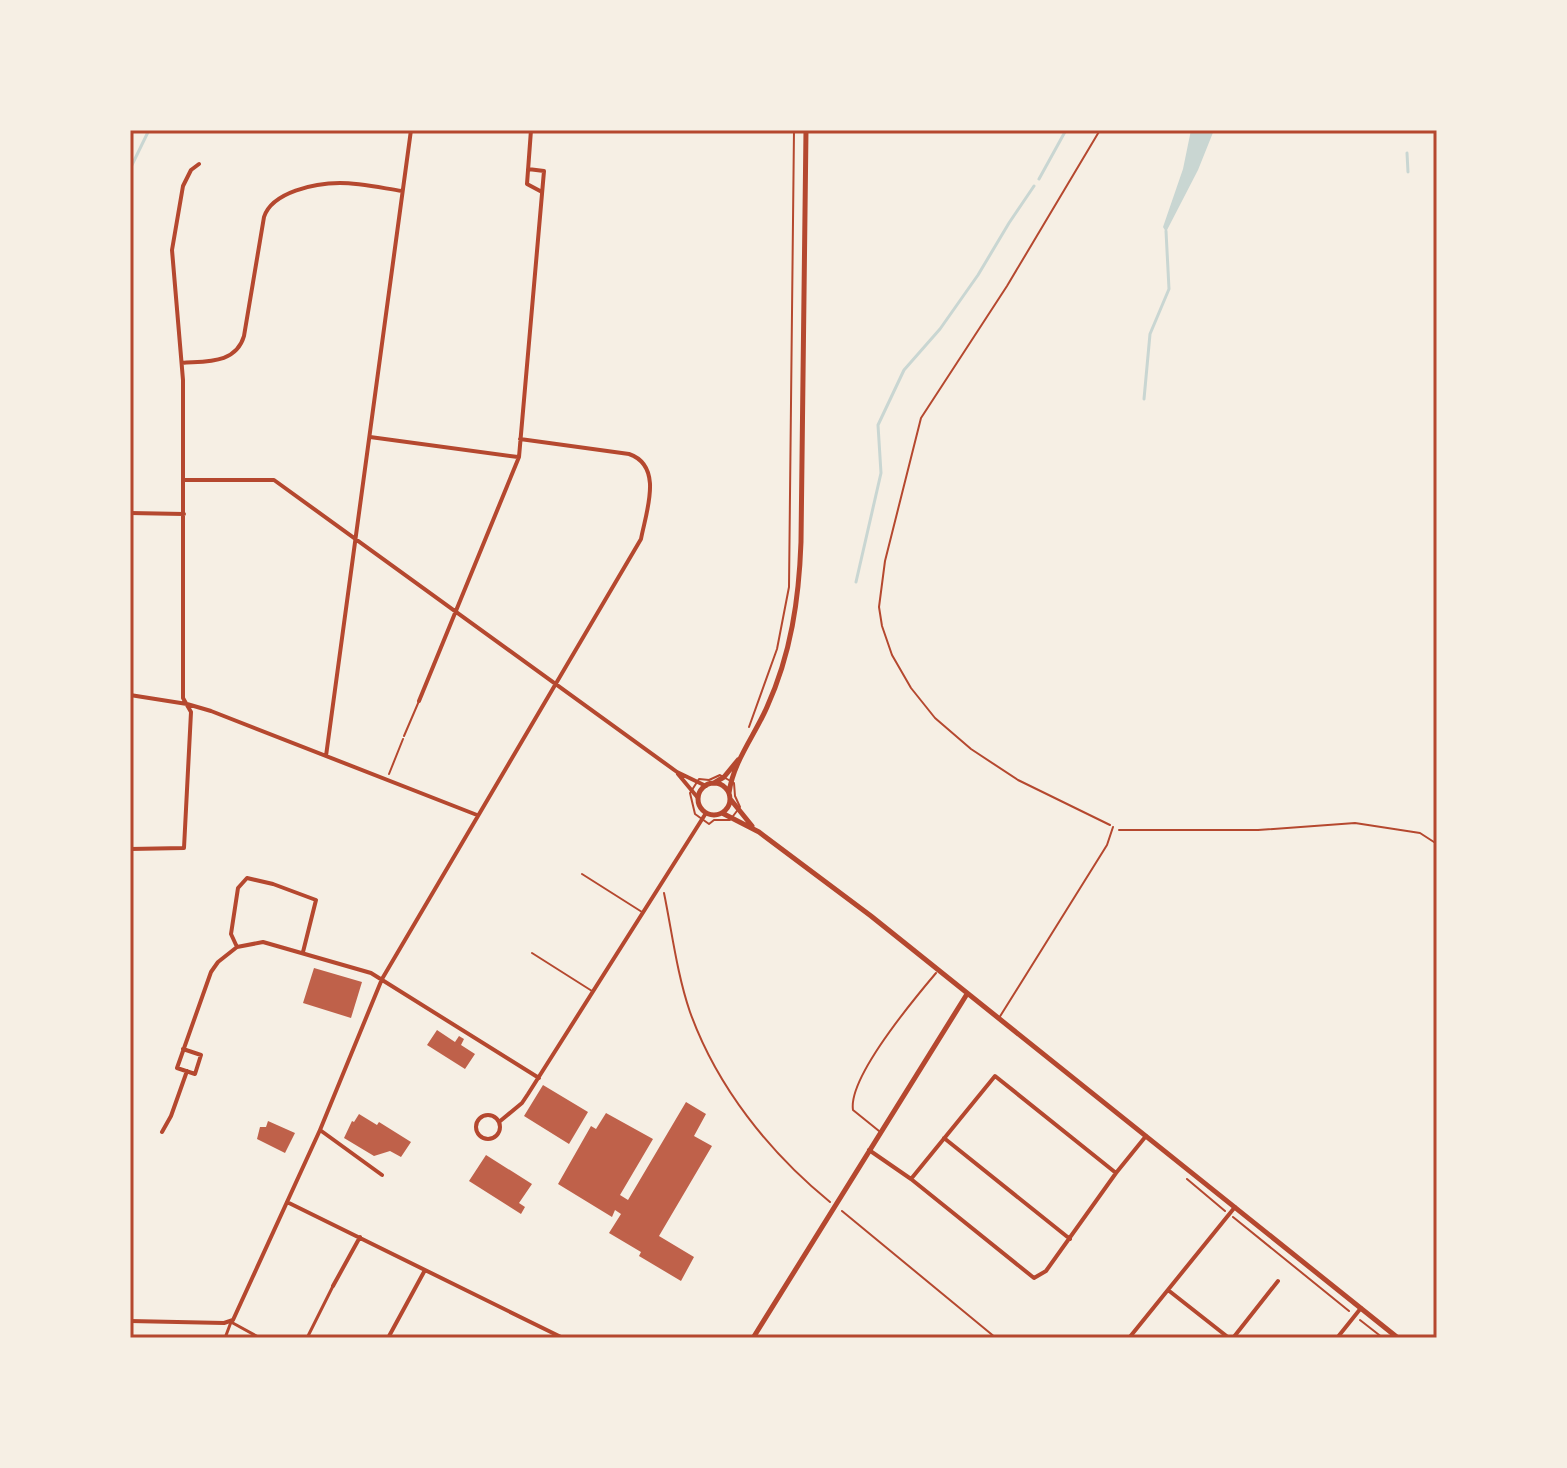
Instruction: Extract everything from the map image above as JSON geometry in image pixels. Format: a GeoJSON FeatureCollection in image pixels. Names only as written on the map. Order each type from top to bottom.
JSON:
{"type":"FeatureCollection","features":[{"type":"Feature","properties":{"kind":"street"},"geometry":{"type":"LineString","coordinates":[[326,756],[411,130]]}},
{"type":"Feature","properties":{"kind":"street"},"geometry":{"type":"LineString","coordinates":[[531,130],[527,184],[542,192]]}},
{"type":"Feature","properties":{"kind":"street"},"geometry":{"type":"LineString","coordinates":[[704,816],[727,810],[731,781],[775,689],[798,599],[806,130]]}},
{"type":"Feature","properties":{"kind":"street"},"geometry":{"type":"LineString","coordinates":[[130,849],[184,848],[191,712],[183,698],[182,363],[176,323],[172,250],[183,186],[191,170],[199,164]]}},
{"type":"Feature","properties":{"kind":"street"},"geometry":{"type":"LineString","coordinates":[[419,701],[519,457],[544,171],[528,169]]}},
{"type":"Feature","properties":{"kind":"street"},"geometry":{"type":"LineString","coordinates":[[182,363],[223,359],[239,348],[246,326],[264,217],[266,210],[278,199],[337,183],[403,191]]}},
{"type":"Feature","properties":{"kind":"street"},"geometry":{"type":"LineString","coordinates":[[370,437],[519,457]]}},
{"type":"Feature","properties":{"kind":"street"},"geometry":{"type":"LineString","coordinates":[[225,1338],[320,1130],[382,979],[641,539],[651,477],[640,459],[629,454],[520,439]]}},
{"type":"Feature","properties":{"kind":"street"},"geometry":{"type":"LineString","coordinates":[[184,480],[274,480],[677,772],[706,786]]}},
{"type":"Feature","properties":{"kind":"street"},"geometry":{"type":"LineString","coordinates":[[130,513],[184,514]]}},
{"type":"Feature","properties":{"kind":"street"},"geometry":{"type":"LineString","coordinates":[[130,695],[187,704],[477,815]]}},
{"type":"Feature","properties":{"kind":"street"},"geometry":{"type":"LineString","coordinates":[[698,798],[706,786],[714,783],[744,753]]}},
{"type":"Feature","properties":{"kind":"street"},"geometry":{"type":"LineString","coordinates":[[677,772],[698,798],[704,816]]}},
{"type":"Feature","properties":{"kind":"street"},"geometry":{"type":"LineString","coordinates":[[714,783],[723,786],[737,811],[756,830]]}},
{"type":"Feature","properties":{"kind":"street"},"geometry":{"type":"LineString","coordinates":[[722,813],[756,830],[871,916],[1398,1338]]}},
{"type":"Feature","properties":{"kind":"street"},"geometry":{"type":"LineString","coordinates":[[499,1122],[522,1103],[539,1078],[704,816]]}},
{"type":"Feature","properties":{"kind":"street"},"geometry":{"type":"LineString","coordinates":[[237,947],[231,934],[238,888],[247,878],[287,888],[316,900],[303,952]]}},
{"type":"Feature","properties":{"kind":"street"},"geometry":{"type":"LineString","coordinates":[[183,1049],[201,1055],[195,1074],[177,1068],[183,1049],[211,972],[237,947],[263,942],[371,973],[539,1078]]}},
{"type":"Feature","properties":{"kind":"street"},"geometry":{"type":"LineString","coordinates":[[753,1338],[967,994]]}},
{"type":"Feature","properties":{"kind":"street"},"geometry":{"type":"LineString","coordinates":[[162,1132],[187,1071]]}},
{"type":"Feature","properties":{"kind":"street"},"geometry":{"type":"LineString","coordinates":[[911,1179],[995,1076],[1116,1173]]}},
{"type":"Feature","properties":{"kind":"street"},"geometry":{"type":"LineString","coordinates":[[484,1115],[493,1116],[499,1122],[499,1132],[492,1139],[483,1138],[476,1131],[477,1122],[484,1115]]}},
{"type":"Feature","properties":{"kind":"street"},"geometry":{"type":"LineString","coordinates":[[320,1130],[382,1175]]}},
{"type":"Feature","properties":{"kind":"street"},"geometry":{"type":"LineString","coordinates":[[869,1150],[911,1179],[1032,1277],[1037,1277],[1046,1271],[1146,1136]]}},
{"type":"Feature","properties":{"kind":"street"},"geometry":{"type":"LineString","coordinates":[[944,1138],[1070,1239]]}},
{"type":"Feature","properties":{"kind":"street"},"geometry":{"type":"LineString","coordinates":[[287,1202],[563,1338]]}},
{"type":"Feature","properties":{"kind":"street"},"geometry":{"type":"LineString","coordinates":[[1129,1338],[1235,1207]]}},
{"type":"Feature","properties":{"kind":"street"},"geometry":{"type":"LineString","coordinates":[[307,1338],[360,1237]]}},
{"type":"Feature","properties":{"kind":"street"},"geometry":{"type":"LineString","coordinates":[[388,1338],[425,1269]]}},
{"type":"Feature","properties":{"kind":"street"},"geometry":{"type":"LineString","coordinates":[[1168,1290],[1231,1338],[1278,1281]]}},
{"type":"Feature","properties":{"kind":"street"},"geometry":{"type":"LineString","coordinates":[[1337,1338],[1361,1308]]}},
{"type":"Feature","properties":{"kind":"street"},"geometry":{"type":"LineString","coordinates":[[130,1321],[231,1322],[260,1338]]}},
{"type":"Feature","properties":{"kind":"lane"},"geometry":{"type":"LineString","coordinates":[[404,736],[419,701]]}},
{"type":"Feature","properties":{"kind":"lane"},"geometry":{"type":"LineString","coordinates":[[998,1019],[1107,845],[1113,827]]}},
{"type":"Feature","properties":{"kind":"lane"},"geometry":{"type":"LineString","coordinates":[[582,874],[643,912]]}},
{"type":"Feature","properties":{"kind":"lane"},"geometry":{"type":"LineString","coordinates":[[532,953],[593,992]]}},
{"type":"Feature","properties":{"kind":"lane"},"geometry":{"type":"LineString","coordinates":[[880,1132],[853,1110],[852,1100],[858,1083],[891,1030],[938,971]]}},
{"type":"Feature","properties":{"kind":"path"},"geometry":{"type":"LineString","coordinates":[[746,732],[777,649],[789,587],[794,130]]}},
{"type":"Feature","properties":{"kind":"path"},"geometry":{"type":"LineString","coordinates":[[1100,130],[1007,286],[921,418],[913,439],[885,561],[879,607],[892,655],[911,688],[935,718],[971,749],[1018,780],[1122,831],[1258,830],[1355,823],[1420,833],[1437,844]]}},
{"type":"Feature","properties":{"kind":"path"},"geometry":{"type":"LineString","coordinates":[[387,779],[404,736]]}},
{"type":"Feature","properties":{"kind":"path"},"geometry":{"type":"LineString","coordinates":[[722,776],[734,783],[740,807],[730,820],[714,820],[709,824],[704,816],[695,814],[690,793],[699,779],[722,776],[727,767]]}},
{"type":"Feature","properties":{"kind":"path"},"geometry":{"type":"LineString","coordinates":[[665,898],[689,1010],[704,1046],[740,1108],[824,1197],[996,1338]]}},
{"type":"Feature","properties":{"kind":"path"},"geometry":{"type":"LineString","coordinates":[[1177,1160],[1189,1181],[1383,1338]]}},
{"type":"Feature","properties":{"kind":"shaded area"},"geometry":{"type":"Polygon","coordinates":[[[1191,130],[1214,130],[1198,170],[1166,232],[1163,227],[1183,169],[1191,130]]]}},
{"type":"Feature","properties":{"kind":"building"},"geometry":{"type":"Polygon","coordinates":[[[314,968],[362,982],[351,1018],[303,1003],[314,968]]]}},
{"type":"Feature","properties":{"kind":"building"},"geometry":{"type":"Polygon","coordinates":[[[437,1030],[455,1042],[459,1036],[464,1039],[461,1045],[475,1054],[465,1069],[427,1045],[437,1030]]]}},
{"type":"Feature","properties":{"kind":"building"},"geometry":{"type":"Polygon","coordinates":[[[543,1085],[588,1112],[569,1144],[524,1116],[543,1085]]]}},
{"type":"Feature","properties":{"kind":"building"},"geometry":{"type":"Polygon","coordinates":[[[686,1102],[706,1114],[694,1136],[712,1146],[659,1236],[694,1257],[681,1281],[639,1256],[641,1252],[609,1233],[621,1214],[615,1210],[612,1217],[558,1184],[591,1126],[596,1129],[606,1113],[653,1139],[620,1195],[628,1200],[686,1102]]]}},
{"type":"Feature","properties":{"kind":"building"},"geometry":{"type":"Polygon","coordinates":[[[359,1114],[377,1125],[379,1122],[411,1142],[401,1157],[390,1151],[374,1156],[344,1138],[359,1114]]]}},
{"type":"Feature","properties":{"kind":"building"},"geometry":{"type":"Polygon","coordinates":[[[268,1121],[295,1133],[285,1153],[257,1139],[260,1127],[266,1127],[268,1121]]]}},
{"type":"Feature","properties":{"kind":"building"},"geometry":{"type":"Polygon","coordinates":[[[486,1155],[532,1184],[519,1203],[525,1207],[521,1214],[469,1181],[486,1155]]]}},
{"type":"Feature","properties":{"kind":"waterway"},"geometry":{"type":"LineString","coordinates":[[130,169],[149,130]]}},
{"type":"Feature","properties":{"kind":"waterway"},"geometry":{"type":"LineString","coordinates":[[1039,179],[1066,130]]}},
{"type":"Feature","properties":{"kind":"waterway"},"geometry":{"type":"LineString","coordinates":[[1407,153],[1408,172]]}},
{"type":"Feature","properties":{"kind":"waterway"},"geometry":{"type":"LineString","coordinates":[[856,582],[881,473],[878,425],[904,370],[940,329],[1034,186]]}},
{"type":"Feature","properties":{"kind":"waterway"},"geometry":{"type":"LineString","coordinates":[[1144,399],[1150,334],[1169,289],[1166,231]]}}]}
